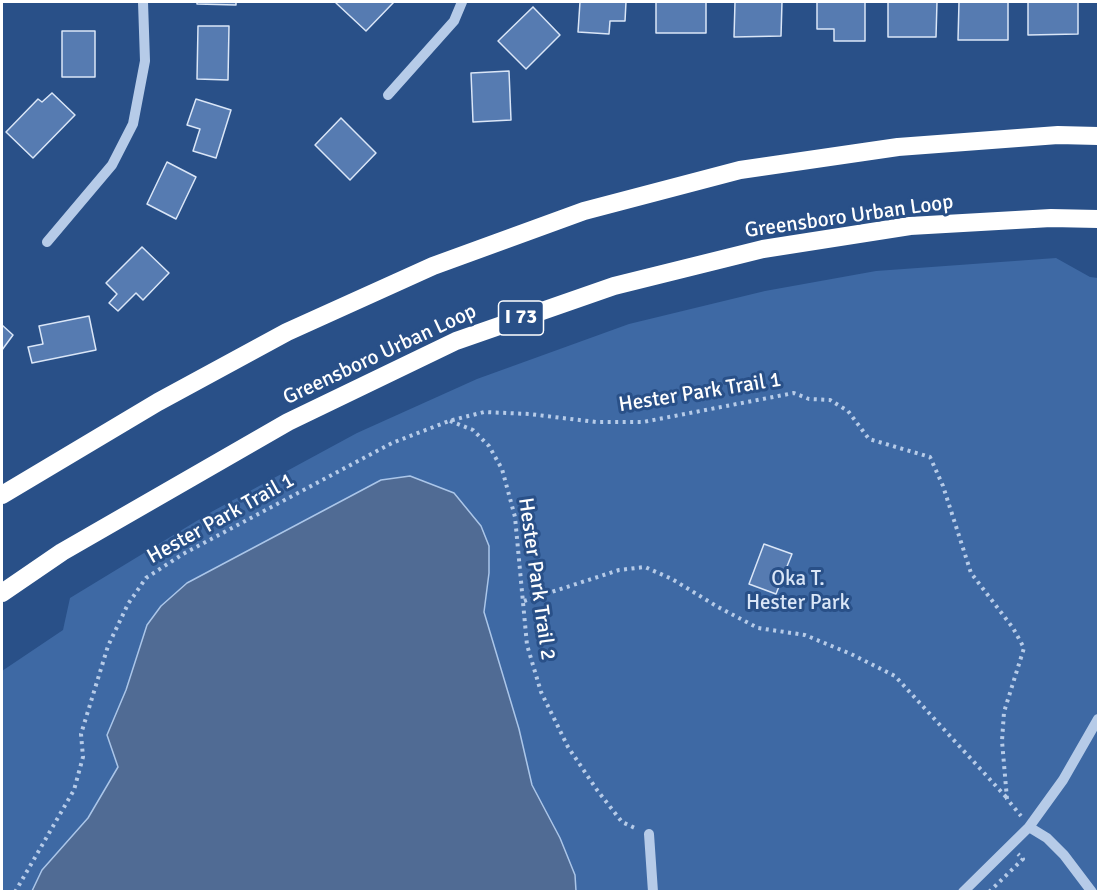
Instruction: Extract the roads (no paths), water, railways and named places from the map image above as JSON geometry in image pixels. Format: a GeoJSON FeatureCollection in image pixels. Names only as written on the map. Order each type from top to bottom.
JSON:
{"type":"FeatureCollection","features":[{"type":"Feature","properties":{"kind":"highway"},"geometry":{"type":"LineString","coordinates":[[2,495],[158,402],[287,332],[433,266],[584,211],[740,170],[898,147],[1058,135],[1098,136]]}},
{"type":"Feature","properties":{"kind":"highway","name":"Greensboro Urban Loop"},"geometry":{"type":"LineString","coordinates":[[2,593],[62,552],[288,422],[456,341],[614,286],[763,249],[910,226],[1051,218],[1098,219]]}},
{"type":"Feature","properties":{"kind":"street"},"geometry":{"type":"LineString","coordinates":[[47,242],[112,165],[133,124],[145,61],[143,2]]}},
{"type":"Feature","properties":{"kind":"street"},"geometry":{"type":"LineString","coordinates":[[388,95],[454,21],[462,2]]}},
{"type":"Feature","properties":{"kind":"street"},"geometry":{"type":"LineString","coordinates":[[963,891],[1029,827],[1063,780],[1098,719]]}},
{"type":"Feature","properties":{"kind":"street"},"geometry":{"type":"LineString","coordinates":[[1029,827],[1047,838],[1064,855],[1092,891]]}},
{"type":"Feature","properties":{"kind":"street"},"geometry":{"type":"LineString","coordinates":[[649,834],[653,891]]}},
{"type":"Feature","properties":{"kind":"park label","name":"Oka T. Hester Park"},"geometry":{"type":"Point","coordinates":[798,591]}}]}
